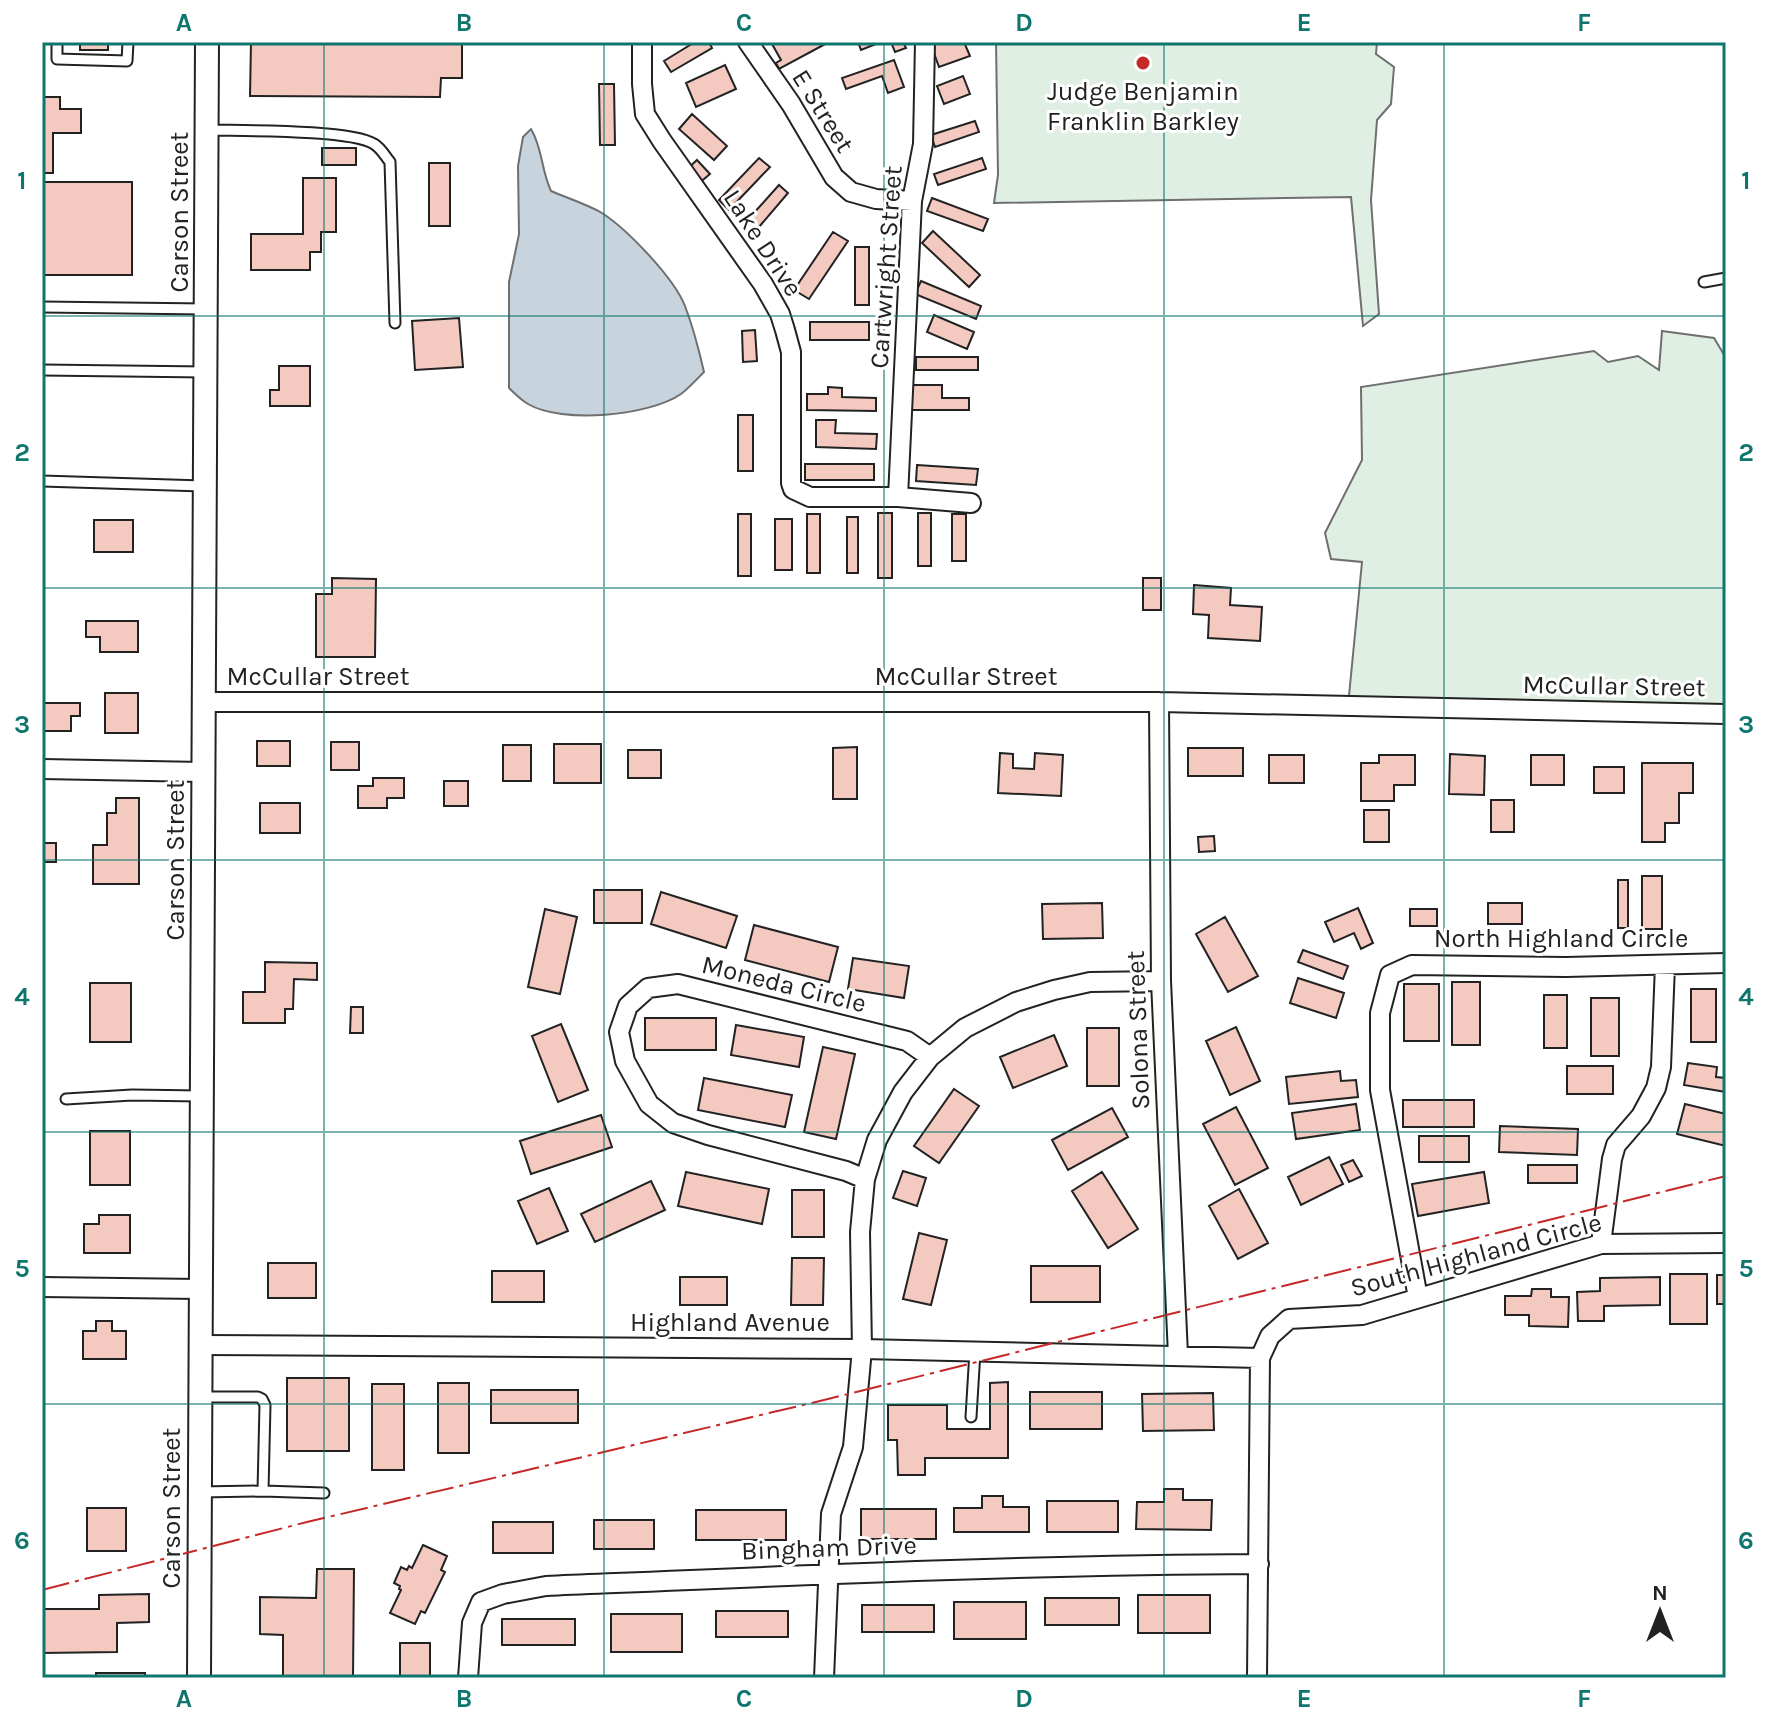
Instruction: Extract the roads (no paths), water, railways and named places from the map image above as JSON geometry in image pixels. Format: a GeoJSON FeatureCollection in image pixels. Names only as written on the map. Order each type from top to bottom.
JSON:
{"type":"FeatureCollection","features":[{"type":"Feature","properties":{"kind":"street","name":"Carson Street"},"geometry":{"type":"LineString","coordinates":[[199,1678],[207,42]]}},
{"type":"Feature","properties":{"kind":"street","name":"Lake Drive"},"geometry":{"type":"LineString","coordinates":[[642,42],[645,114],[763,284],[780,314],[791,352],[793,489],[810,497],[898,497]]}},
{"type":"Feature","properties":{"kind":"street","name":"E Street"},"geometry":{"type":"LineString","coordinates":[[748,42],[791,104],[834,177],[851,192],[876,199],[912,201]]}},
{"type":"Feature","properties":{"kind":"street","name":"Cartwright Street"},"geometry":{"type":"LineString","coordinates":[[898,497],[912,201],[923,144],[925,42]]}},
{"type":"Feature","properties":{"kind":"street"},"geometry":{"type":"LineString","coordinates":[[898,497],[971,503]]}},
{"type":"Feature","properties":{"kind":"street","name":"McCullar Street"},"geometry":{"type":"LineString","coordinates":[[205,702],[1159,702],[1726,714]]}},
{"type":"Feature","properties":{"kind":"street","name":"Solona Street"},"geometry":{"type":"LineString","coordinates":[[1159,702],[1161,981],[1178,1355]]}},
{"type":"Feature","properties":{"kind":"street"},"geometry":{"type":"LineString","coordinates":[[42,769],[203,772]]}},
{"type":"Feature","properties":{"kind":"street","name":"North Highland Circle"},"geometry":{"type":"LineString","coordinates":[[1418,1298],[1380,1090],[1380,1013],[1390,975],[1412,965],[1566,967],[1726,963]]}},
{"type":"Feature","properties":{"kind":"street"},"geometry":{"type":"LineString","coordinates":[[1601,1244],[1616,1145],[1641,1116],[1656,1088],[1661,1067],[1665,965]]}},
{"type":"Feature","properties":{"kind":"street"},"geometry":{"type":"LineString","coordinates":[[824,1678],[831,1514],[853,1447],[862,1349],[860,1232],[865,1179],[877,1140],[903,1092],[930,1057],[965,1028],[1016,1002],[1054,990],[1090,982],[1161,981]]}},
{"type":"Feature","properties":{"kind":"street","name":"Moneda Circle"},"geometry":{"type":"LineString","coordinates":[[865,1179],[673,1123],[649,1104],[625,1061],[619,1032],[628,1006],[648,988],[678,984],[907,1041],[930,1057]]}},
{"type":"Feature","properties":{"kind":"street","name":"South Highland Circle"},"geometry":{"type":"LineString","coordinates":[[1260,1358],[1270,1336],[1289,1319],[1362,1315],[1601,1244],[1726,1243]]}},
{"type":"Feature","properties":{"kind":"street"},"geometry":{"type":"LineString","coordinates":[[42,1287],[200,1289]]}},
{"type":"Feature","properties":{"kind":"street","name":"Highland Avenue"},"geometry":{"type":"LineString","coordinates":[[200,1345],[862,1349],[1260,1358]]}},
{"type":"Feature","properties":{"kind":"street"},"geometry":{"type":"LineString","coordinates":[[1257,1678],[1260,1358]]}},
{"type":"Feature","properties":{"kind":"street","name":"Bingham Drive"},"geometry":{"type":"LineString","coordinates":[[468,1678],[472,1623],[481,1602],[503,1594],[546,1586],[827,1574],[1259,1564]]}},
{"type":"Feature","properties":{"kind":"lane"},"geometry":{"type":"LineString","coordinates":[[57,42],[57,59],[127,61],[128,42]]}},
{"type":"Feature","properties":{"kind":"lane"},"geometry":{"type":"LineString","coordinates":[[207,130],[354,137],[373,143],[382,150],[390,162],[395,323]]}},
{"type":"Feature","properties":{"kind":"lane"},"geometry":{"type":"LineString","coordinates":[[1704,282],[1726,278]]}},
{"type":"Feature","properties":{"kind":"lane"},"geometry":{"type":"LineString","coordinates":[[42,307],[206,309]]}},
{"type":"Feature","properties":{"kind":"lane"},"geometry":{"type":"LineString","coordinates":[[42,370],[206,372]]}},
{"type":"Feature","properties":{"kind":"lane"},"geometry":{"type":"LineString","coordinates":[[42,481],[206,486]]}},
{"type":"Feature","properties":{"kind":"lane"},"geometry":{"type":"LineString","coordinates":[[66,1099],[132,1095],[201,1096]]}},
{"type":"Feature","properties":{"kind":"lane"},"geometry":{"type":"LineString","coordinates":[[971,1417],[975,1351]]}},
{"type":"Feature","properties":{"kind":"lane"},"geometry":{"type":"LineString","coordinates":[[200,1397],[258,1397],[265,1402],[263,1491]]}},
{"type":"Feature","properties":{"kind":"lane"},"geometry":{"type":"LineString","coordinates":[[199,1492],[324,1493]]}},
{"type":"Feature","properties":{"kind":"place","name":"Judge Benjamin Franklin Barkley"},"geometry":{"type":"Point","coordinates":[1143,63]}}]}
